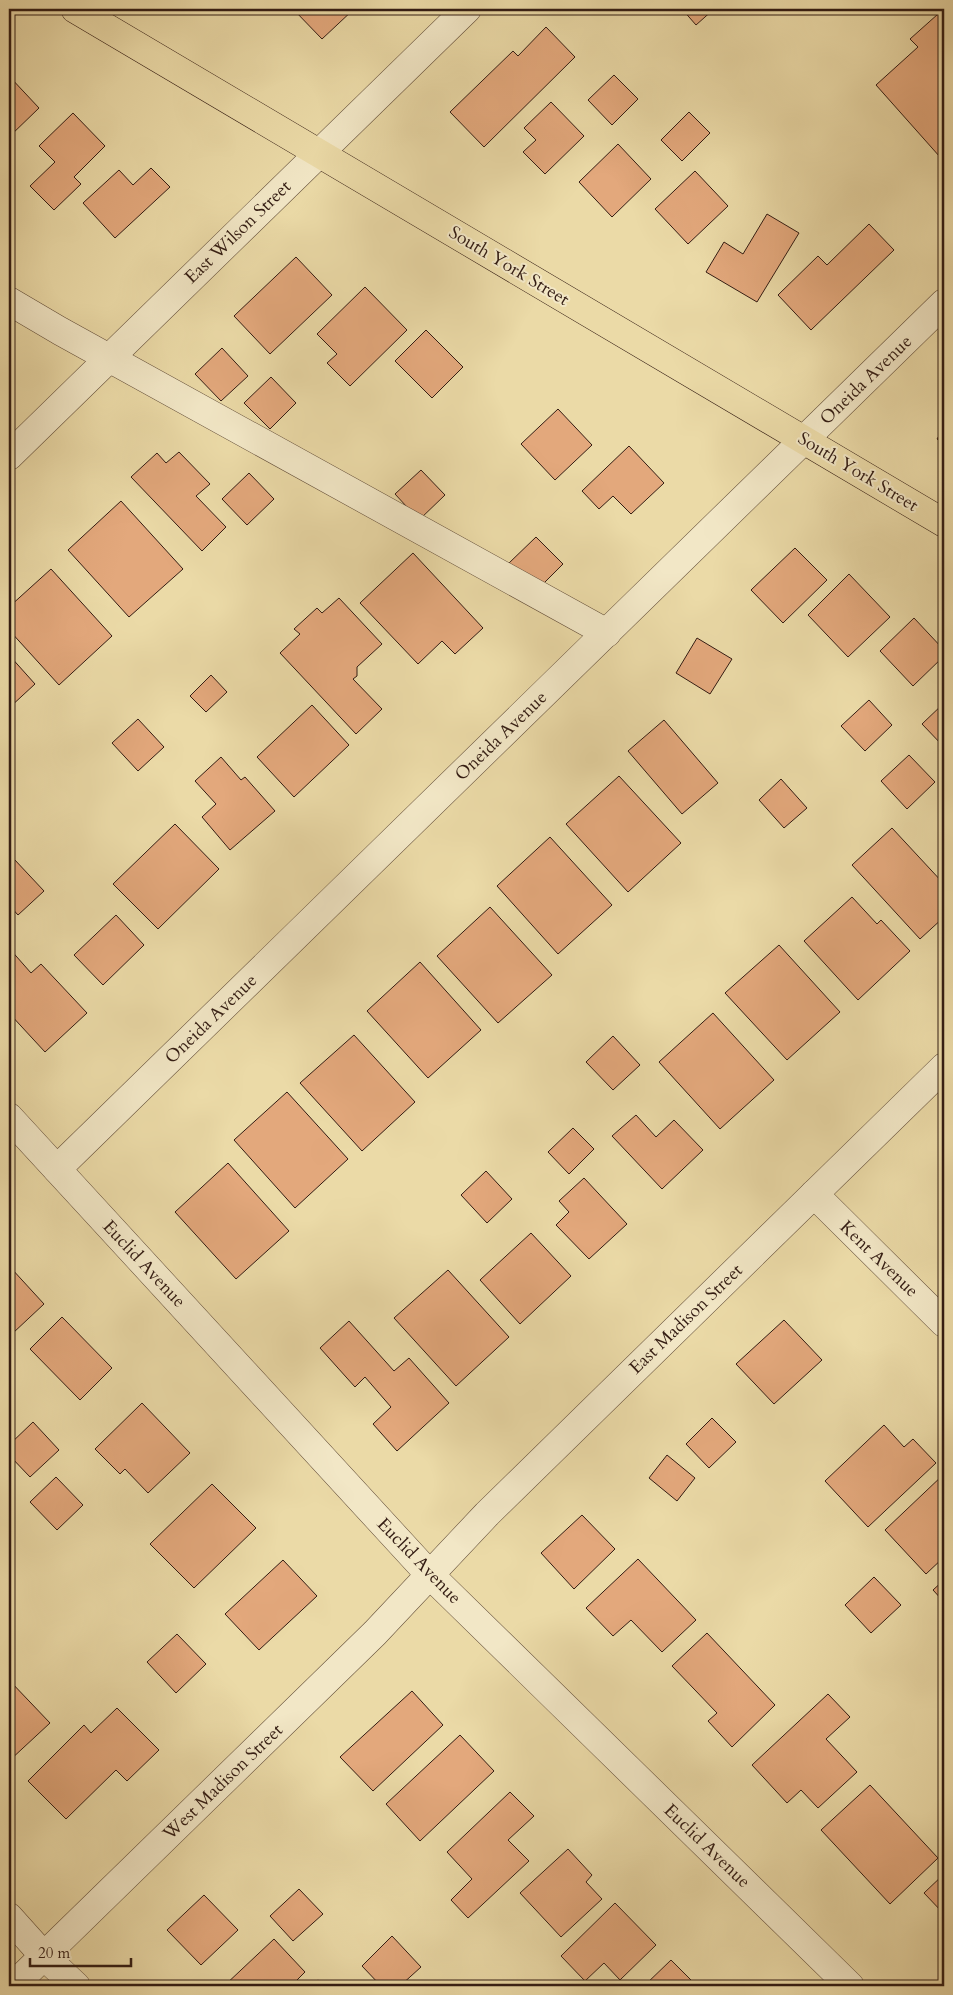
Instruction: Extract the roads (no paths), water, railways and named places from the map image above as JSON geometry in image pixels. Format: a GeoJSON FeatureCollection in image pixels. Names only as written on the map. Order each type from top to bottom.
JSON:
{"type":"FeatureCollection","features":[{"type":"Feature","properties":{"kind":"main road","name":"South York Street"},"geometry":{"type":"LineString","coordinates":[[75,9],[944,523]]}},
{"type":"Feature","properties":{"kind":"street","name":"East Wilson Street"},"geometry":{"type":"LineString","coordinates":[[9,456],[467,9]]}},
{"type":"Feature","properties":{"kind":"street"},"geometry":{"type":"LineString","coordinates":[[9,301],[607,633]]}},
{"type":"Feature","properties":{"kind":"street","name":"Oneida Avenue"},"geometry":{"type":"LineString","coordinates":[[57,1169],[944,303]]}},
{"type":"Feature","properties":{"kind":"street","name":"East Madison Street"},"geometry":{"type":"LineString","coordinates":[[430,1575],[487,1514],[944,1067]]}},
{"type":"Feature","properties":{"kind":"street","name":"Euclid Avenue"},"geometry":{"type":"LineString","coordinates":[[9,1117],[430,1575],[850,1986]]}},
{"type":"Feature","properties":{"kind":"street","name":"Kent Avenue"},"geometry":{"type":"LineString","coordinates":[[814,1194],[944,1322]]}},
{"type":"Feature","properties":{"kind":"street","name":"West Madison Street"},"geometry":{"type":"LineString","coordinates":[[13,1986],[375,1634],[430,1575]]}},
{"type":"Feature","properties":{"kind":"street"},"geometry":{"type":"LineString","coordinates":[[9,1917],[44,1956],[76,1986]]}}]}
